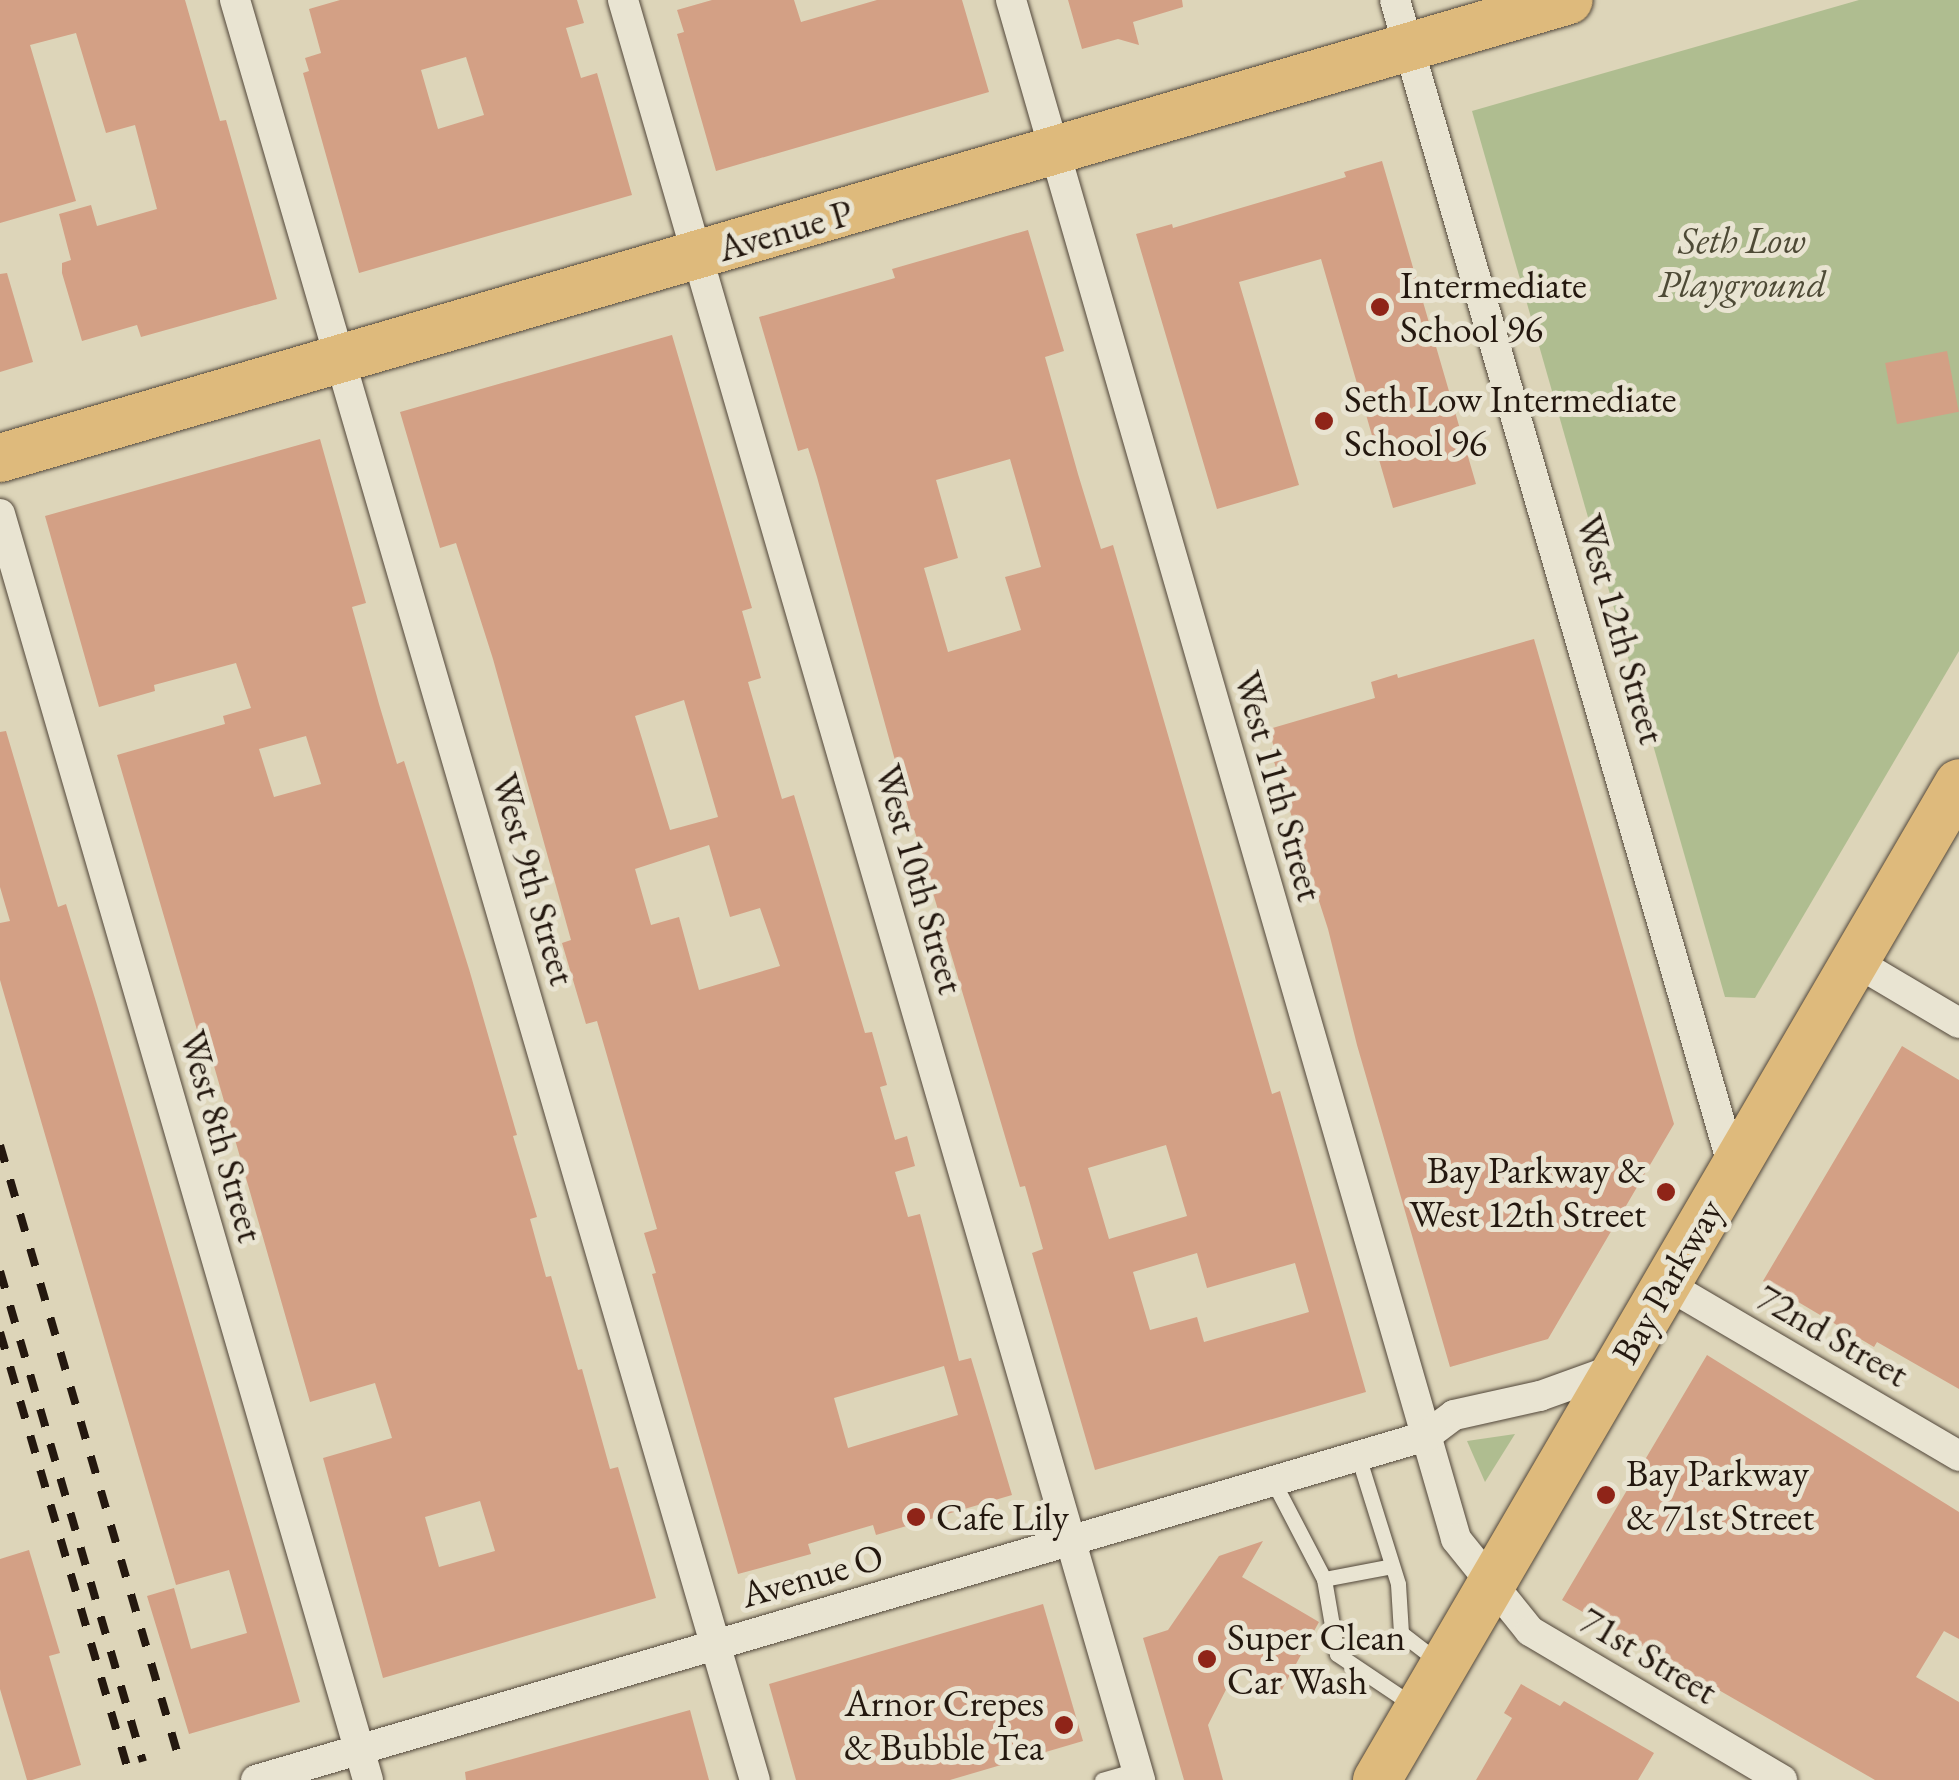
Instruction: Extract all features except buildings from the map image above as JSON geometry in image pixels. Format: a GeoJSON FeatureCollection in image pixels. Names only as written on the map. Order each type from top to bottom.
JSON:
{"type":"FeatureCollection","features":[{"type":"Feature","properties":{"kind":"main road","name":"Avenue P"},"geometry":{"type":"LineString","coordinates":[[0,458],[1569,0]]}},
{"type":"Feature","properties":{"kind":"main road","name":"Bay Parkway"},"geometry":{"type":"LineString","coordinates":[[1378,1780],[1959,783]]}},
{"type":"Feature","properties":{"kind":"street","name":"West 9th Street"},"geometry":{"type":"LineString","coordinates":[[236,0],[756,1780]]}},
{"type":"Feature","properties":{"kind":"street","name":"West 10th Street"},"geometry":{"type":"LineString","coordinates":[[623,0],[1139,1775]]}},
{"type":"Feature","properties":{"kind":"street","name":"West 11th Street"},"geometry":{"type":"LineString","coordinates":[[1010,0],[1456,1539],[1490,1584]]}},
{"type":"Feature","properties":{"kind":"street","name":"West 12th Street"},"geometry":{"type":"LineString","coordinates":[[1395,0],[1733,1167]]}},
{"type":"Feature","properties":{"kind":"street","name":"West 8th Street"},"geometry":{"type":"LineString","coordinates":[[0,514],[368,1780]]}},
{"type":"Feature","properties":{"kind":"street"},"geometry":{"type":"LineString","coordinates":[[1856,962],[1959,1024]]}},
{"type":"Feature","properties":{"kind":"street","name":"72nd Street"},"geometry":{"type":"LineString","coordinates":[[1666,1284],[1959,1456]]}},
{"type":"Feature","properties":{"kind":"street","name":"Avenue O"},"geometry":{"type":"LineString","coordinates":[[256,1780],[1426,1436],[1454,1414],[1540,1396],[1615,1369]]}},
{"type":"Feature","properties":{"kind":"street","name":"71st Street"},"geometry":{"type":"LineString","coordinates":[[1490,1584],[1530,1632],[1782,1780]]}},
{"type":"Feature","properties":{"kind":"lane"},"geometry":{"type":"LineString","coordinates":[[1358,1456],[1392,1566],[1401,1633],[1444,1665]]}},
{"type":"Feature","properties":{"kind":"lane"},"geometry":{"type":"LineString","coordinates":[[1273,1481],[1324,1579],[1338,1654],[1418,1708]]}},
{"type":"Feature","properties":{"kind":"lane"},"geometry":{"type":"LineString","coordinates":[[1324,1579],[1392,1566]]}},
{"type":"Feature","properties":{"kind":"lane"},"geometry":{"type":"LineString","coordinates":[[1102,1780],[1139,1775]]}},
{"type":"Feature","properties":{"kind":"green space","name":"Seth Low Playground"},"geometry":{"type":"Polygon","coordinates":[[[1859,0],[1959,0],[1959,651],[1755,998],[1725,997],[1472,111],[1859,0]]]}},
{"type":"Feature","properties":{"kind":"green space"},"geometry":{"type":"Polygon","coordinates":[[[1515,1434],[1485,1482],[1467,1441],[1515,1434]]]}},
{"type":"Feature","properties":{"kind":"railway"},"geometry":{"type":"LineString","coordinates":[[0,1145],[177,1752]]}},
{"type":"Feature","properties":{"kind":"railway"},"geometry":{"type":"LineString","coordinates":[[0,1271],[143,1762]]}},
{"type":"Feature","properties":{"kind":"railway"},"geometry":{"type":"LineString","coordinates":[[0,1332],[127,1767]]}},
{"type":"Feature","properties":{"kind":"place","name":"Intermediate School 96"},"geometry":{"type":"Point","coordinates":[1380,307]}},
{"type":"Feature","properties":{"kind":"place","name":"Seth Low Intermediate School 96"},"geometry":{"type":"Point","coordinates":[1324,421]}},
{"type":"Feature","properties":{"kind":"place","name":"Bay Parkway & West 12th Street"},"geometry":{"type":"Point","coordinates":[1666,1192]}},
{"type":"Feature","properties":{"kind":"place","name":"Bay Parkway & 71st Street"},"geometry":{"type":"Point","coordinates":[1606,1495]}},
{"type":"Feature","properties":{"kind":"place","name":"Cafe Lily"},"geometry":{"type":"Point","coordinates":[916,1517]}},
{"type":"Feature","properties":{"kind":"place","name":"Super Clean Car Wash"},"geometry":{"type":"Point","coordinates":[1207,1659]}},
{"type":"Feature","properties":{"kind":"place","name":"Arnor Crepes & Bubble Tea"},"geometry":{"type":"Point","coordinates":[1064,1725]}}]}
